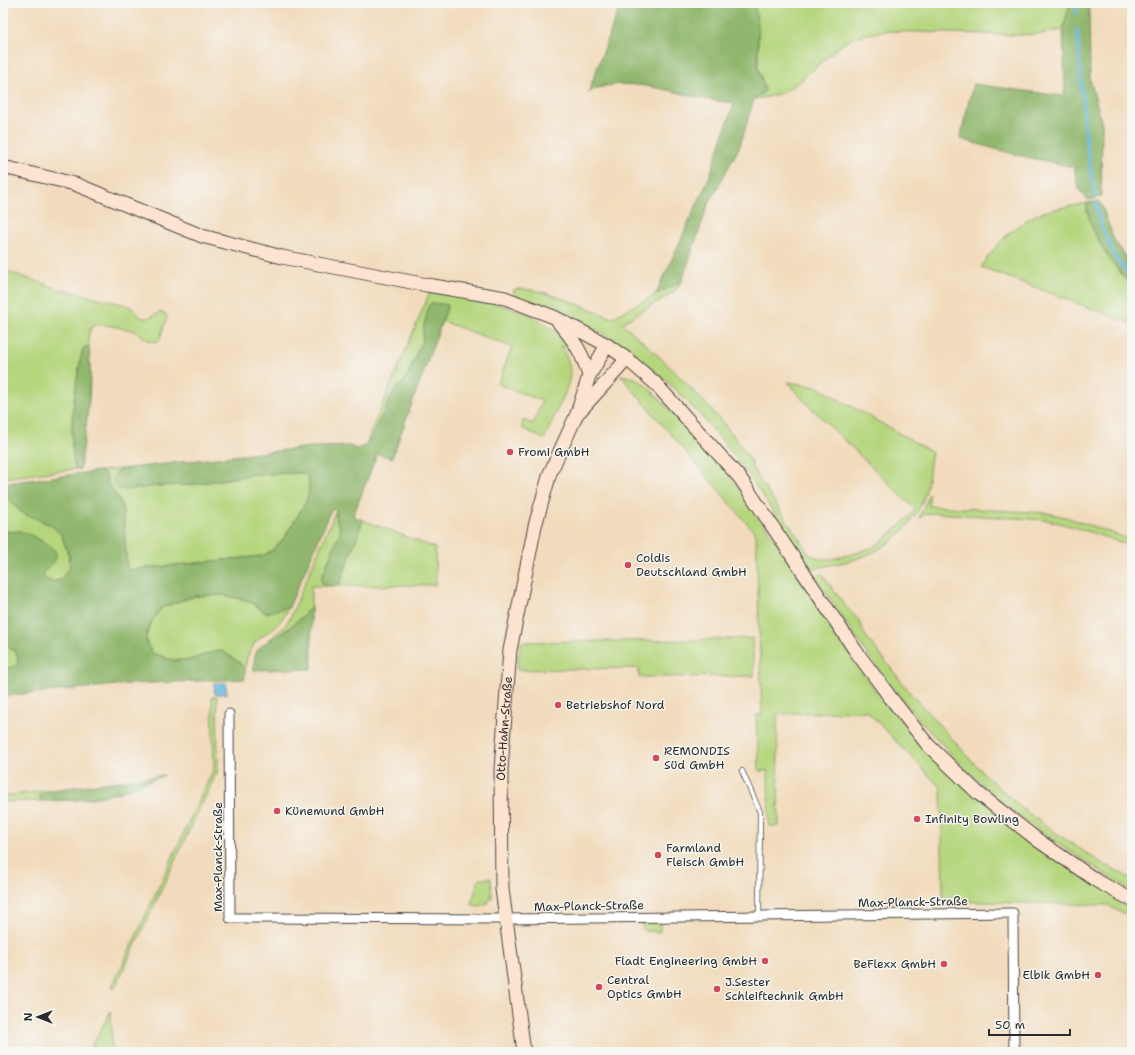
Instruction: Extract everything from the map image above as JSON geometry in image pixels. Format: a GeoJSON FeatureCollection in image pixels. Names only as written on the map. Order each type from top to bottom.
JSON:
{"type":"FeatureCollection","features":[{"type":"Feature","properties":{"kind":"street"},"geometry":{"type":"LineString","coordinates":[[3,166],[75,184],[202,236],[282,257],[427,285],[504,298],[554,317],[607,345],[627,359],[655,383],[740,478],[855,650],[928,745],[978,793],[1039,841],[1096,881],[1132,900]]}},
{"type":"Feature","properties":{"kind":"street"},"geometry":{"type":"LineString","coordinates":[[554,317],[572,338],[585,362],[589,376]]}},
{"type":"Feature","properties":{"kind":"street"},"geometry":{"type":"LineString","coordinates":[[577,414],[589,376],[607,345]]}},
{"type":"Feature","properties":{"kind":"street"},"geometry":{"type":"LineString","coordinates":[[577,414],[627,359]]}},
{"type":"Feature","properties":{"kind":"street","name":"Otto-Hahn-Straße"},"geometry":{"type":"LineString","coordinates":[[524,1052],[502,889],[502,769],[510,650],[534,526],[550,473],[577,414]]}},
{"type":"Feature","properties":{"kind":"street","name":"Max-Planck-Straße"},"geometry":{"type":"LineString","coordinates":[[229,714],[230,918],[505,919],[1013,913],[1014,1052]]}},
{"type":"Feature","properties":{"kind":"lane"},"geometry":{"type":"LineString","coordinates":[[742,771],[760,812],[759,916]]}},
{"type":"Feature","properties":{"kind":"green space"},"geometry":{"type":"Polygon","coordinates":[[[621,3],[754,3],[758,26],[758,67],[765,91],[754,99],[740,146],[708,205],[682,281],[656,294],[709,178],[734,103],[705,99],[659,88],[628,84],[600,87],[588,93],[621,3]]]}},
{"type":"Feature","properties":{"kind":"green space"},"geometry":{"type":"Polygon","coordinates":[[[754,3],[813,3],[813,6],[824,5],[825,3],[1070,3],[1063,30],[1040,34],[1015,35],[886,31],[860,36],[851,39],[833,51],[792,87],[776,95],[754,99],[765,91],[758,67],[758,26],[754,3]]]}},
{"type":"Feature","properties":{"kind":"green space"},"geometry":{"type":"Polygon","coordinates":[[[1070,3],[1089,3],[1090,79],[1102,124],[1101,197],[1088,200],[1078,188],[1074,167],[1017,155],[960,139],[973,84],[1062,96],[1065,91],[1063,30],[1070,3]]]}},
{"type":"Feature","properties":{"kind":"green space"},"geometry":{"type":"Polygon","coordinates":[[[1099,201],[1114,240],[1132,265],[1132,287],[1110,259],[1097,238],[1092,226],[1088,215],[1087,203],[1099,201]]]}},
{"type":"Feature","properties":{"kind":"green space"},"geometry":{"type":"Polygon","coordinates":[[[1087,203],[1087,211],[1103,248],[1119,272],[1132,287],[1132,324],[981,267],[1005,237],[1027,220],[1048,211],[1087,203]]]}},
{"type":"Feature","properties":{"kind":"green space"},"geometry":{"type":"Polygon","coordinates":[[[3,270],[59,289],[127,305],[144,318],[160,312],[166,314],[167,318],[159,341],[155,342],[135,331],[117,327],[99,325],[91,328],[89,332],[89,346],[83,348],[73,409],[72,440],[75,469],[3,478],[3,270]]]}},
{"type":"Feature","properties":{"kind":"green space"},"geometry":{"type":"Polygon","coordinates":[[[682,281],[674,292],[622,323],[704,401],[729,430],[752,462],[752,468],[809,554],[820,559],[832,559],[873,547],[885,539],[910,516],[915,509],[798,395],[788,382],[817,387],[932,452],[924,497],[914,517],[900,534],[882,547],[856,559],[814,569],[808,567],[747,473],[724,443],[673,387],[644,363],[590,326],[564,314],[524,300],[518,297],[513,290],[534,290],[562,298],[612,318],[682,281]]]}},
{"type":"Feature","properties":{"kind":"green space"},"geometry":{"type":"Polygon","coordinates":[[[430,292],[480,299],[528,313],[561,335],[579,354],[560,346],[565,354],[570,368],[569,382],[544,439],[522,428],[523,420],[533,424],[542,401],[498,384],[512,347],[442,321],[448,305],[424,325],[422,342],[404,382],[395,389],[371,438],[365,446],[430,292]]]}},
{"type":"Feature","properties":{"kind":"green space"},"geometry":{"type":"Polygon","coordinates":[[[432,303],[448,305],[392,458],[377,454],[353,516],[363,520],[339,586],[324,586],[321,579],[340,533],[340,527],[336,520],[336,510],[332,509],[289,607],[266,613],[249,601],[223,595],[195,596],[161,608],[152,621],[146,636],[147,644],[152,653],[173,660],[190,660],[216,651],[222,651],[239,662],[245,670],[245,679],[127,684],[3,696],[3,669],[14,667],[18,663],[18,659],[16,652],[3,644],[3,532],[23,532],[51,547],[56,554],[56,557],[51,565],[42,574],[44,578],[52,582],[60,580],[70,567],[69,556],[61,534],[51,525],[22,513],[8,498],[5,490],[7,483],[99,471],[105,474],[108,483],[120,501],[123,510],[127,569],[129,570],[262,556],[271,551],[283,540],[306,502],[309,491],[308,476],[302,473],[256,474],[190,485],[157,486],[125,490],[119,489],[115,485],[114,479],[116,473],[121,469],[311,447],[350,446],[356,449],[365,446],[371,438],[395,389],[404,382],[422,342],[429,305],[432,303]]]}},
{"type":"Feature","properties":{"kind":"green space"},"geometry":{"type":"Polygon","coordinates":[[[89,346],[90,377],[87,423],[80,469],[75,469],[72,440],[73,409],[83,348],[89,346]]]}},
{"type":"Feature","properties":{"kind":"green space"},"geometry":{"type":"Polygon","coordinates":[[[620,375],[635,378],[649,388],[729,475],[761,519],[862,673],[905,726],[937,762],[1132,905],[1132,917],[1106,905],[943,901],[941,788],[867,711],[777,714],[779,826],[769,826],[768,771],[759,771],[756,715],[762,714],[756,534],[620,375]]]}},
{"type":"Feature","properties":{"kind":"green space"},"geometry":{"type":"Polygon","coordinates":[[[121,469],[116,473],[125,490],[157,486],[190,485],[256,474],[302,473],[308,476],[309,491],[306,502],[283,540],[271,551],[262,556],[129,570],[127,569],[123,510],[120,501],[108,483],[105,474],[99,471],[121,469]]]}},
{"type":"Feature","properties":{"kind":"green space"},"geometry":{"type":"Polygon","coordinates":[[[3,483],[7,483],[5,490],[22,513],[51,525],[61,534],[69,556],[70,567],[60,580],[52,582],[44,578],[42,574],[55,561],[55,551],[50,546],[37,538],[24,533],[10,531],[3,532],[3,483]]]}},
{"type":"Feature","properties":{"kind":"green space"},"geometry":{"type":"Polygon","coordinates":[[[929,494],[929,506],[1048,513],[1069,518],[1132,540],[1132,546],[1074,527],[1047,520],[934,513],[926,514],[919,518],[929,494]]]}},
{"type":"Feature","properties":{"kind":"green space"},"geometry":{"type":"Polygon","coordinates":[[[336,510],[336,520],[340,527],[340,533],[321,579],[324,586],[311,586],[311,607],[288,628],[263,645],[283,628],[290,618],[336,510]]]}},
{"type":"Feature","properties":{"kind":"green space"},"geometry":{"type":"Polygon","coordinates":[[[363,520],[435,548],[436,585],[339,586],[363,520]]]}},
{"type":"Feature","properties":{"kind":"green space"},"geometry":{"type":"Polygon","coordinates":[[[821,573],[847,608],[858,619],[865,635],[911,694],[986,776],[1023,809],[1059,835],[1100,862],[1132,879],[1132,890],[1060,845],[1022,818],[989,791],[959,762],[923,724],[889,684],[856,638],[817,579],[821,573]]]}},
{"type":"Feature","properties":{"kind":"green space"},"geometry":{"type":"Polygon","coordinates":[[[223,595],[249,601],[266,613],[289,607],[283,618],[275,627],[256,641],[247,657],[245,670],[239,662],[216,651],[190,660],[173,660],[152,653],[147,644],[146,636],[152,621],[161,608],[195,596],[223,595]]]}},
{"type":"Feature","properties":{"kind":"green space"},"geometry":{"type":"Polygon","coordinates":[[[311,607],[312,669],[253,670],[257,651],[267,642],[286,631],[311,607]]]}},
{"type":"Feature","properties":{"kind":"green space"},"geometry":{"type":"Polygon","coordinates":[[[752,638],[754,676],[639,677],[639,668],[517,670],[521,642],[752,638]]]}},
{"type":"Feature","properties":{"kind":"green space"},"geometry":{"type":"Polygon","coordinates":[[[3,644],[16,652],[18,663],[14,667],[3,669],[3,644]]]}},
{"type":"Feature","properties":{"kind":"green space"},"geometry":{"type":"Polygon","coordinates":[[[217,696],[218,770],[115,988],[112,987],[214,768],[212,697],[217,696]]]}},
{"type":"Feature","properties":{"kind":"green space"},"geometry":{"type":"Polygon","coordinates":[[[165,775],[121,792],[98,797],[77,800],[41,801],[40,795],[44,791],[165,775]]]}},
{"type":"Feature","properties":{"kind":"green space"},"geometry":{"type":"Polygon","coordinates":[[[44,791],[40,795],[41,801],[3,802],[3,796],[44,791]]]}},
{"type":"Feature","properties":{"kind":"green space"},"geometry":{"type":"Polygon","coordinates":[[[491,878],[492,898],[483,905],[477,906],[471,904],[479,879],[491,878]]]}},
{"type":"Feature","properties":{"kind":"green space"},"geometry":{"type":"Polygon","coordinates":[[[641,922],[660,922],[660,932],[644,931],[641,922]]]}},
{"type":"Feature","properties":{"kind":"green space"},"geometry":{"type":"Polygon","coordinates":[[[111,1011],[112,1052],[88,1052],[90,1049],[111,1011]]]}},
{"type":"Feature","properties":{"kind":"water"},"geometry":{"type":"Polygon","coordinates":[[[214,683],[226,683],[227,694],[215,694],[214,683]]]}},
{"type":"Feature","properties":{"kind":"waterway"},"geometry":{"type":"LineString","coordinates":[[1076,14],[1077,3]]}},
{"type":"Feature","properties":{"kind":"waterway"},"geometry":{"type":"LineString","coordinates":[[1077,29],[1086,141],[1095,196]]}},
{"type":"Feature","properties":{"kind":"waterway"},"geometry":{"type":"LineString","coordinates":[[1096,203],[1099,221],[1116,259],[1132,278]]}},
{"type":"Feature","properties":{"kind":"place","name":"Fromi GmbH"},"geometry":{"type":"Point","coordinates":[510,452]}},
{"type":"Feature","properties":{"kind":"place","name":"Coldis Deutschland GmbH"},"geometry":{"type":"Point","coordinates":[628,565]}},
{"type":"Feature","properties":{"kind":"place","name":"Betriebshof Nord"},"geometry":{"type":"Point","coordinates":[558,705]}},
{"type":"Feature","properties":{"kind":"place","name":"REMONDIS Süd GmbH"},"geometry":{"type":"Point","coordinates":[656,758]}},
{"type":"Feature","properties":{"kind":"place","name":"Künemund GmbH"},"geometry":{"type":"Point","coordinates":[277,811]}},
{"type":"Feature","properties":{"kind":"place","name":"Infinity Bowling"},"geometry":{"type":"Point","coordinates":[917,819]}},
{"type":"Feature","properties":{"kind":"place","name":"Farmland Fleisch GmbH"},"geometry":{"type":"Point","coordinates":[658,855]}},
{"type":"Feature","properties":{"kind":"place","name":"Fladt Engineering GmbH"},"geometry":{"type":"Point","coordinates":[765,961]}},
{"type":"Feature","properties":{"kind":"place","name":"BeFlexx GmbH"},"geometry":{"type":"Point","coordinates":[944,964]}},
{"type":"Feature","properties":{"kind":"place","name":"Elbik GmbH"},"geometry":{"type":"Point","coordinates":[1098,975]}},
{"type":"Feature","properties":{"kind":"place","name":"Central Optics GmbH"},"geometry":{"type":"Point","coordinates":[599,987]}},
{"type":"Feature","properties":{"kind":"place","name":"J.Sester Schleiftechnik GmbH"},"geometry":{"type":"Point","coordinates":[717,989]}}]}
